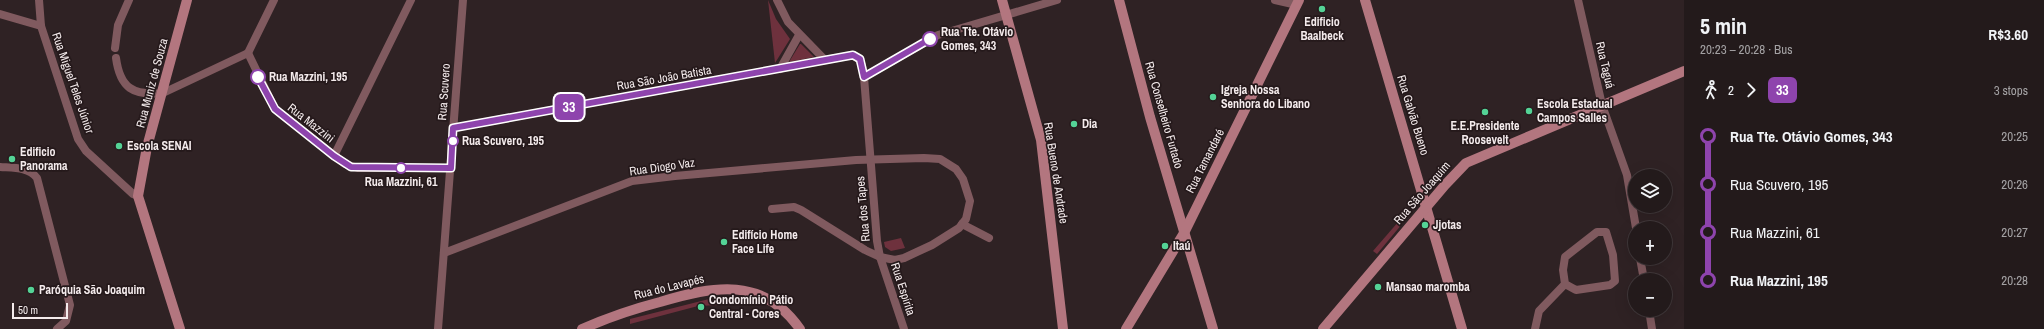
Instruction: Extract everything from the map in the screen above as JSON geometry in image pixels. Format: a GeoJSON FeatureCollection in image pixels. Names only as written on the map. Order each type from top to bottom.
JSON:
{"type":"FeatureCollection","features":[{"type":"Feature","properties":{"kind":"street","name":"Rua Miguel Teles Júnior"},"geometry":{"type":"LineString","coordinates":[[39,0],[41,26],[78,139],[86,151],[133,194],[138,196]]}},
{"type":"Feature","properties":{"kind":"street"},"geometry":{"type":"LineString","coordinates":[[115,48],[118,26],[129,0]]}},
{"type":"Feature","properties":{"kind":"street","name":"Rua Muniz de Souza"},"geometry":{"type":"LineString","coordinates":[[138,196],[148,148],[187,0]]}},
{"type":"Feature","properties":{"kind":"street"},"geometry":{"type":"LineString","coordinates":[[116,58],[120,77],[128,88],[143,94],[163,93],[248,53],[274,0]]}},
{"type":"Feature","properties":{"kind":"street"},"geometry":{"type":"LineString","coordinates":[[334,156],[411,0]]}},
{"type":"Feature","properties":{"kind":"street","name":"Rua Scuvero"},"geometry":{"type":"LineString","coordinates":[[438,329],[463,0]]}},
{"type":"Feature","properties":{"kind":"street"},"geometry":{"type":"LineString","coordinates":[[777,0],[784,16],[799,35],[825,60]]}},
{"type":"Feature","properties":{"kind":"street","name":"Rua Bueno de Andrade"},"geometry":{"type":"LineString","coordinates":[[1002,0],[1041,140],[1063,329]]}},
{"type":"Feature","properties":{"kind":"street"},"geometry":{"type":"LineString","coordinates":[[864,77],[938,35],[1057,0]]}},
{"type":"Feature","properties":{"kind":"street","name":"Rua Conselheiro Furtado"},"geometry":{"type":"LineString","coordinates":[[1119,0],[1184,232],[1213,329]]}},
{"type":"Feature","properties":{"kind":"street"},"geometry":{"type":"LineString","coordinates":[[1276,0],[1298,3]]}},
{"type":"Feature","properties":{"kind":"street","name":"Rua Galvão Bueno"},"geometry":{"type":"LineString","coordinates":[[1365,0],[1427,206],[1462,329]]}},
{"type":"Feature","properties":{"kind":"street","name":"Rua Taguá"},"geometry":{"type":"LineString","coordinates":[[1578,0],[1602,105],[1627,175],[1635,221]]}},
{"type":"Feature","properties":{"kind":"street","name":"Rua Tamandaré"},"geometry":{"type":"LineString","coordinates":[[1126,329],[1184,232],[1298,3]]}},
{"type":"Feature","properties":{"kind":"street"},"geometry":{"type":"LineString","coordinates":[[0,14],[41,26]]}},
{"type":"Feature","properties":{"kind":"street"},"geometry":{"type":"LineString","coordinates":[[780,69],[799,35]]}},
{"type":"Feature","properties":{"kind":"street","name":"Rua Mazzini"},"geometry":{"type":"LineString","coordinates":[[248,53],[275,109],[334,156],[351,167],[451,168]]}},
{"type":"Feature","properties":{"kind":"street","name":"Rua São João Batista"},"geometry":{"type":"LineString","coordinates":[[453,128],[853,55],[860,59],[864,77],[871,159]]}},
{"type":"Feature","properties":{"kind":"street","name":"Rua São Joaquim"},"geometry":{"type":"LineString","coordinates":[[1323,329],[1427,206],[1466,163],[1684,72]]}},
{"type":"Feature","properties":{"kind":"street","name":"Rua dos Tapes"},"geometry":{"type":"LineString","coordinates":[[924,158],[940,160],[948,163],[956,169],[963,179],[970,201],[968,211],[962,224],[938,241],[904,258],[894,260],[880,257],[877,241],[871,159],[924,158]]}},
{"type":"Feature","properties":{"kind":"street","name":"Rua Diogo Vaz"},"geometry":{"type":"LineString","coordinates":[[444,253],[632,181],[871,159]]}},
{"type":"Feature","properties":{"kind":"street"},"geometry":{"type":"LineString","coordinates":[[0,167],[27,170],[34,173],[37,178],[70,305],[66,321],[57,329]]}},
{"type":"Feature","properties":{"kind":"street"},"geometry":{"type":"LineString","coordinates":[[138,196],[180,329]]}},
{"type":"Feature","properties":{"kind":"street","name":"Rua Espírita"},"geometry":{"type":"LineString","coordinates":[[772,209],[794,207],[801,210],[865,250],[880,257],[904,329]]}},
{"type":"Feature","properties":{"kind":"street"},"geometry":{"type":"LineString","coordinates":[[962,224],[989,238]]}},
{"type":"Feature","properties":{"kind":"street"},"geometry":{"type":"LineString","coordinates":[[1597,232],[1606,232],[1613,255],[1615,281],[1610,284],[1576,290],[1565,284],[1563,270],[1565,257],[1597,232]]}},
{"type":"Feature","properties":{"kind":"street"},"geometry":{"type":"LineString","coordinates":[[1535,329],[1539,311],[1565,284]]}},
{"type":"Feature","properties":{"kind":"street","name":"Rua do Lavapés"},"geometry":{"type":"LineString","coordinates":[[582,329],[633,309],[715,288],[744,291],[766,298],[779,305],[789,314],[800,329]]}},
{"type":"Feature","properties":{"kind":"street"},"geometry":{"type":"LineString","coordinates":[[1650,317],[1652,329]]}},
{"type":"Feature","properties":{"kind":"shaded area"},"geometry":{"type":"Polygon","coordinates":[[[768,0],[776,19],[790,39],[775,63],[768,0]]]}},
{"type":"Feature","properties":{"kind":"shaded area"},"geometry":{"type":"Polygon","coordinates":[[[800,44],[814,57],[789,62],[800,44]]]}},
{"type":"Feature","properties":{"kind":"shaded area"},"geometry":{"type":"Polygon","coordinates":[[[1399,221],[1402,224],[1377,254],[1373,251],[1399,221]]]}},
{"type":"Feature","properties":{"kind":"shaded area"},"geometry":{"type":"Polygon","coordinates":[[[901,238],[905,248],[891,251],[885,247],[884,242],[901,238]]]}},
{"type":"Feature","properties":{"kind":"shaded area"},"geometry":{"type":"Polygon","coordinates":[[[713,298],[742,300],[742,304],[698,306],[630,324],[630,319],[713,298]]]}},
{"type":"Feature","properties":{"kind":"bus line","name":"33"},"geometry":{"type":"LineString","coordinates":[[258,77],[269,101],[275,109],[334,156],[351,167],[451,168],[453,128],[853,55],[860,59],[864,77],[930,39]]}},
{"type":"Feature","properties":{"kind":"place","name":"Edificio Baalbeck"},"geometry":{"type":"Point","coordinates":[1322,9]}},
{"type":"Feature","properties":{"kind":"place","name":"Rua Tte. Otávio Gomes, 343"},"geometry":{"type":"Point","coordinates":[930,39]}},
{"type":"Feature","properties":{"kind":"place","name":"Rua Mazzini, 195"},"geometry":{"type":"Point","coordinates":[258,77]}},
{"type":"Feature","properties":{"kind":"place","name":"Igreja Nossa Senhora do Libano"},"geometry":{"type":"Point","coordinates":[1213,97]}},
{"type":"Feature","properties":{"kind":"place","name":"Escola Estadual Campos Salles"},"geometry":{"type":"Point","coordinates":[1529,111]}},
{"type":"Feature","properties":{"kind":"place","name":"E.E.Presidente Roosevelt"},"geometry":{"type":"Point","coordinates":[1485,112]}},
{"type":"Feature","properties":{"kind":"place","name":"Dia"},"geometry":{"type":"Point","coordinates":[1074,124]}},
{"type":"Feature","properties":{"kind":"place","name":"Rua Scuvero, 195"},"geometry":{"type":"Point","coordinates":[453,141]}},
{"type":"Feature","properties":{"kind":"place","name":"Escola SENAI"},"geometry":{"type":"Point","coordinates":[119,146]}},
{"type":"Feature","properties":{"kind":"place","name":"Edificio Panorama"},"geometry":{"type":"Point","coordinates":[12,159]}},
{"type":"Feature","properties":{"kind":"place","name":"Rua Mazzini, 61"},"geometry":{"type":"Point","coordinates":[401,168]}},
{"type":"Feature","properties":{"kind":"place","name":"Jjotas"},"geometry":{"type":"Point","coordinates":[1425,225]}},
{"type":"Feature","properties":{"kind":"place","name":"Edifício Home Face Life"},"geometry":{"type":"Point","coordinates":[724,242]}},
{"type":"Feature","properties":{"kind":"place","name":"Itaú"},"geometry":{"type":"Point","coordinates":[1165,246]}},
{"type":"Feature","properties":{"kind":"place","name":"Mansao maromba"},"geometry":{"type":"Point","coordinates":[1378,287]}},
{"type":"Feature","properties":{"kind":"place","name":"Paróquia São Joaquim"},"geometry":{"type":"Point","coordinates":[31,290]}},
{"type":"Feature","properties":{"kind":"place","name":"Condomínio Pátio Central - Cores"},"geometry":{"type":"Point","coordinates":[701,307]}}]}
